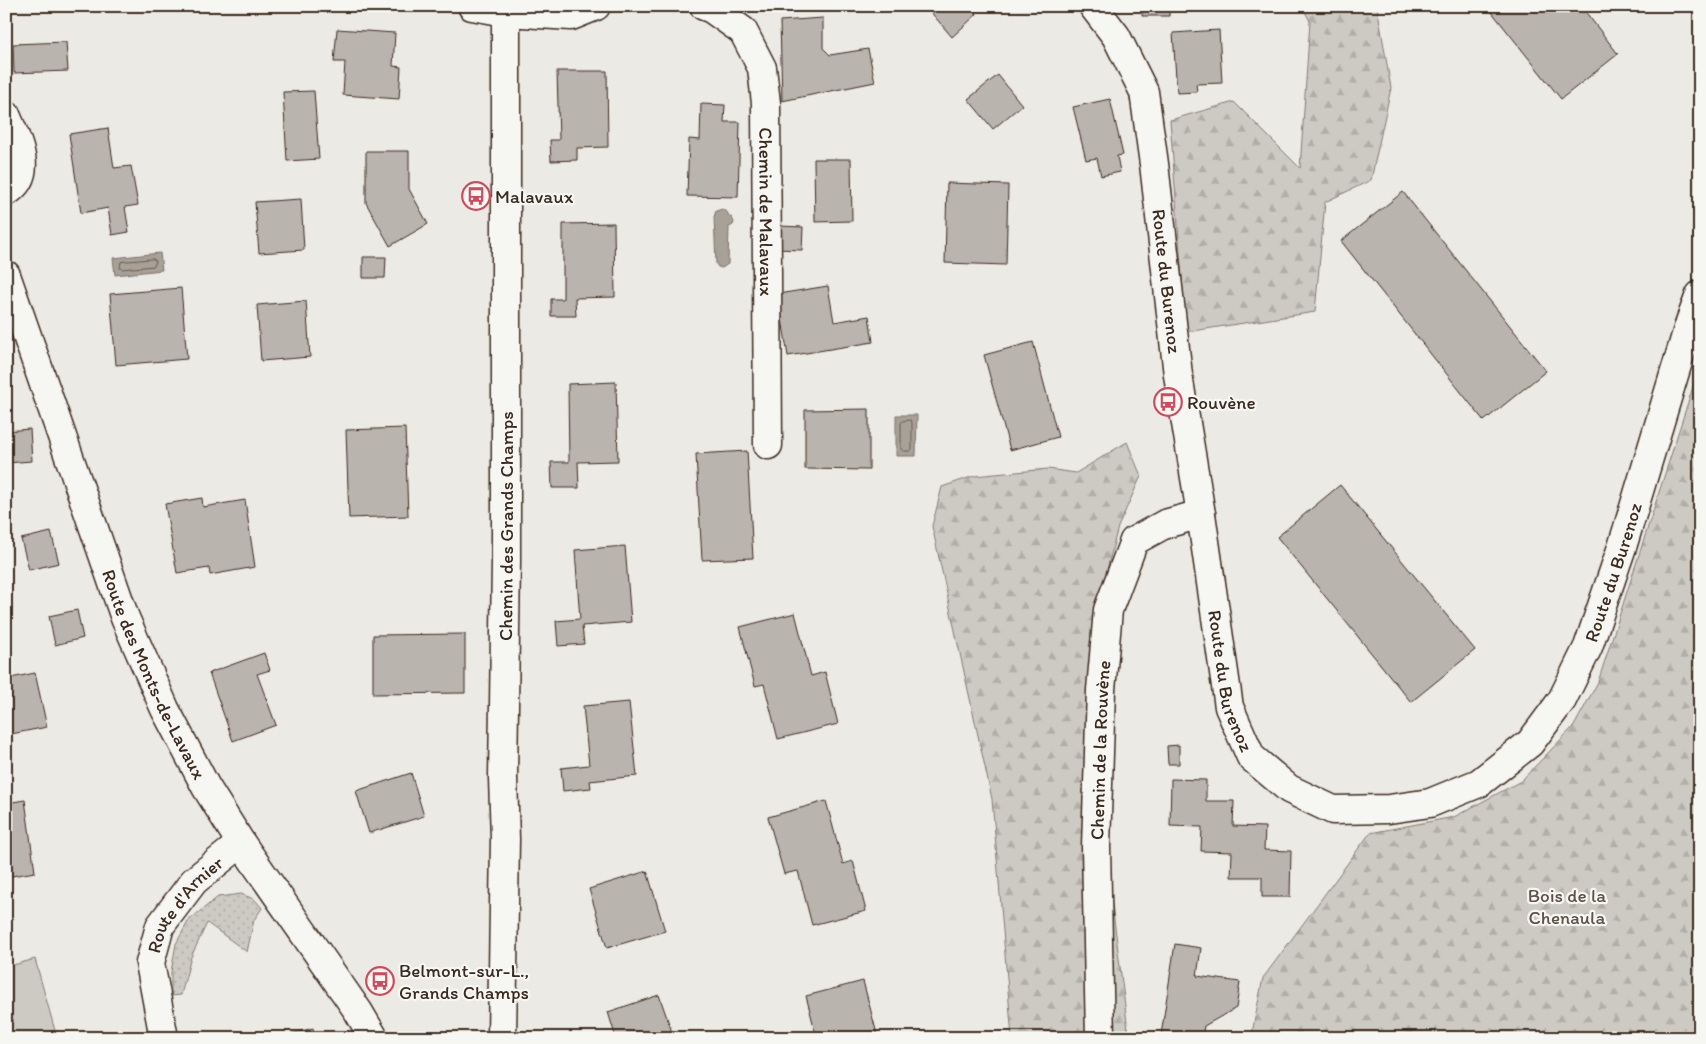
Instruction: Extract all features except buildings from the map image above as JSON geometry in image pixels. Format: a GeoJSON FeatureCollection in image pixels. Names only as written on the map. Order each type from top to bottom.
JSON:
{"type":"FeatureCollection","features":[{"type":"Feature","properties":{"kind":"street"},"geometry":{"type":"LineString","coordinates":[[472,6],[506,12],[571,11],[596,6]]}},
{"type":"Feature","properties":{"kind":"street","name":"Chemin de Malavaux"},"geometry":{"type":"LineString","coordinates":[[704,6],[712,9],[743,31],[762,68],[766,103],[768,445]]}},
{"type":"Feature","properties":{"kind":"street","name":"Route du Burenoz"},"geometry":{"type":"LineString","coordinates":[[1093,6],[1116,36],[1144,92],[1178,375],[1201,514],[1229,707],[1250,757],[1290,789],[1333,810],[1389,809],[1430,803],[1479,783],[1530,743],[1562,700],[1588,647],[1623,544],[1690,322],[1700,295]]}},
{"type":"Feature","properties":{"kind":"street","name":"Chemin des Grands Champs"},"geometry":{"type":"LineString","coordinates":[[502,1038],[505,848],[503,778],[506,561],[506,12]]}},
{"type":"Feature","properties":{"kind":"street"},"geometry":{"type":"LineString","coordinates":[[6,114],[17,139],[22,159],[22,176],[13,188],[6,192]]}},
{"type":"Feature","properties":{"kind":"street","name":"Route des Monts-de-Lavaux"},"geometry":{"type":"LineString","coordinates":[[6,276],[125,618],[165,709],[206,787],[241,843],[358,1011],[374,1038]]}},
{"type":"Feature","properties":{"kind":"street","name":"Chemin de la Rouvène"},"geometry":{"type":"LineString","coordinates":[[1100,1038],[1096,847],[1101,690],[1108,610],[1134,541],[1165,524],[1201,514]]}},
{"type":"Feature","properties":{"kind":"street","name":"Route d'Arnier"},"geometry":{"type":"LineString","coordinates":[[164,1038],[150,963],[160,926],[194,881],[241,843]]}},
{"type":"Feature","properties":{"kind":"green space"},"geometry":{"type":"Polygon","coordinates":[[[1302,6],[1377,6],[1391,88],[1371,180],[1325,202],[1315,312],[1186,332],[1170,120],[1234,102],[1300,168],[1310,21],[1302,6]]]}},
{"type":"Feature","properties":{"kind":"green space","name":"Bois de la Chenaula"},"geometry":{"type":"Polygon","coordinates":[[[1700,365],[1700,1038],[1251,1038],[1263,978],[1370,833],[1454,817],[1521,781],[1574,726],[1598,682],[1700,365]]]}},
{"type":"Feature","properties":{"kind":"green space"},"geometry":{"type":"Polygon","coordinates":[[[1127,442],[1141,476],[1118,527],[1095,616],[1088,713],[1128,1030],[1145,1038],[1012,1038],[992,799],[932,526],[942,487],[974,476],[1048,469],[1076,473],[1127,442]]]}},
{"type":"Feature","properties":{"kind":"green space"},"geometry":{"type":"Polygon","coordinates":[[[241,894],[254,899],[262,908],[254,920],[247,952],[207,923],[191,957],[181,995],[171,996],[171,972],[176,944],[189,920],[218,897],[241,894]]]}},
{"type":"Feature","properties":{"kind":"green space"},"geometry":{"type":"Polygon","coordinates":[[[35,959],[57,1038],[6,1038],[6,967],[35,959]]]}},
{"type":"Feature","properties":{"kind":"water"},"geometry":{"type":"Polygon","coordinates":[[[722,209],[727,212],[734,222],[729,227],[728,264],[722,268],[716,264],[714,217],[716,211],[722,209]]]}},
{"type":"Feature","properties":{"kind":"water"},"geometry":{"type":"Polygon","coordinates":[[[160,253],[162,270],[115,275],[113,258],[160,253]]]}},
{"type":"Feature","properties":{"kind":"water"},"geometry":{"type":"Polygon","coordinates":[[[896,415],[917,415],[916,456],[896,456],[896,415]]]}},
{"type":"Feature","properties":{"kind":"place","name":"Malavaux"},"geometry":{"type":"Point","coordinates":[476,196]}},
{"type":"Feature","properties":{"kind":"place","name":"Rouvène"},"geometry":{"type":"Point","coordinates":[1168,402]}},
{"type":"Feature","properties":{"kind":"place","name":"Belmont-sur-L., Grands Champs"},"geometry":{"type":"Point","coordinates":[380,981]}}]}
